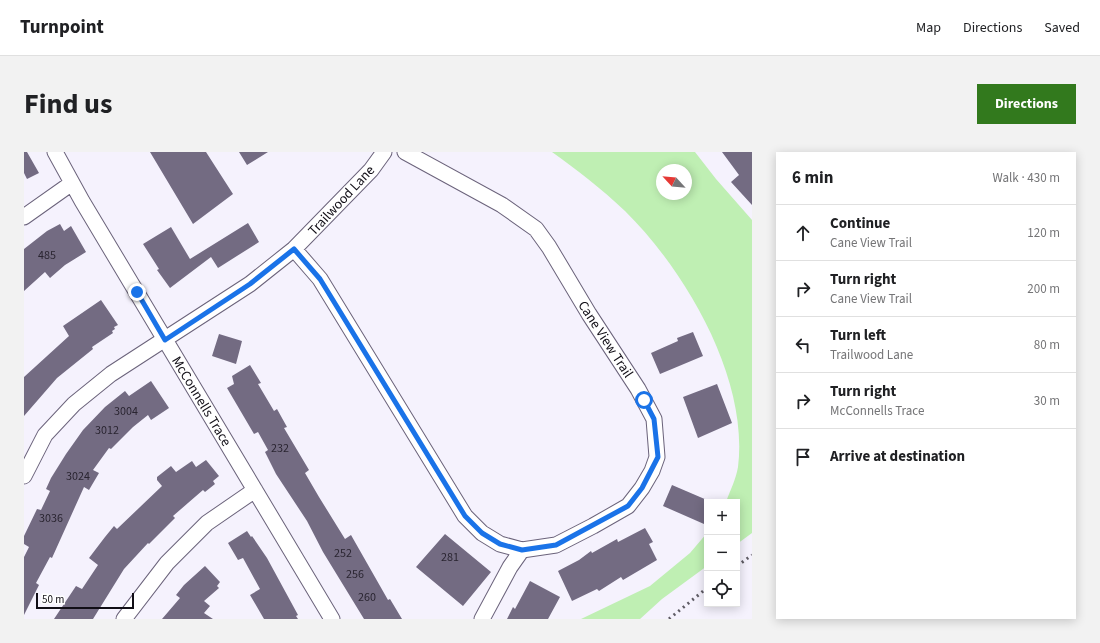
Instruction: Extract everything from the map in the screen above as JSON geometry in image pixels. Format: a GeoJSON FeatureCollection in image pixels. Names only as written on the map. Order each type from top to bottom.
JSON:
{"type":"FeatureCollection","features":[{"type":"Feature","properties":{"kind":"street","name":"McConnells Trace"},"geometry":{"type":"LineString","coordinates":[[55,152],[165,340],[332,619]]}},
{"type":"Feature","properties":{"kind":"street","name":"Trailwood Lane"},"geometry":{"type":"LineString","coordinates":[[24,476],[46,435],[74,404],[111,374],[250,284],[294,249],[371,170],[384,152]]}},
{"type":"Feature","properties":{"kind":"street","name":"Cane View Trail"},"geometry":{"type":"LineString","coordinates":[[294,249],[323,285],[465,516],[482,533],[500,544],[522,550],[556,545],[628,506],[642,488],[658,457],[654,419],[638,389],[589,314],[549,247],[536,229],[502,204],[405,152]]}},
{"type":"Feature","properties":{"kind":"street"},"geometry":{"type":"LineString","coordinates":[[24,217],[72,183]]}},
{"type":"Feature","properties":{"kind":"street"},"geometry":{"type":"LineString","coordinates":[[124,619],[167,563],[202,528],[255,490]]}},
{"type":"Feature","properties":{"kind":"street"},"geometry":{"type":"LineString","coordinates":[[482,619],[510,567],[522,550]]}},
{"type":"Feature","properties":{"kind":"green space"},"geometry":{"type":"Polygon","coordinates":[[[552,152],[695,152],[716,179],[752,220],[752,533],[740,542],[740,499],[727,499],[738,467],[739,433],[734,398],[723,363],[708,328],[690,295],[670,264],[648,236],[625,211],[589,180],[552,152]]]}},
{"type":"Feature","properties":{"kind":"green space"},"geometry":{"type":"Polygon","coordinates":[[[704,537],[704,568],[662,599],[640,619],[581,619],[650,586],[690,553],[704,537]]]}},
{"type":"Feature","properties":{"kind":"building"},"geometry":{"type":"Polygon","coordinates":[[[24,152],[27,152],[39,173],[27,179],[24,173],[24,152]]]}},
{"type":"Feature","properties":{"kind":"building"},"geometry":{"type":"Polygon","coordinates":[[[150,152],[206,152],[233,194],[193,224],[150,152]]]}},
{"type":"Feature","properties":{"kind":"building"},"geometry":{"type":"Polygon","coordinates":[[[239,152],[268,152],[247,165],[239,152]]]}},
{"type":"Feature","properties":{"kind":"building"},"geometry":{"type":"Polygon","coordinates":[[[722,152],[752,152],[752,205],[731,182],[739,175],[722,152]]]}},
{"type":"Feature","properties":{"kind":"building"},"geometry":{"type":"Polygon","coordinates":[[[248,223],[259,242],[218,268],[211,257],[170,288],[157,270],[159,269],[143,244],[171,227],[190,259],[248,223]]]}},
{"type":"Feature","properties":{"kind":"building"},"geometry":{"type":"Polygon","coordinates":[[[60,224],[64,231],[71,226],[86,252],[65,265],[50,278],[45,272],[24,291],[24,249],[47,231],[60,224]]]}},
{"type":"Feature","properties":{"kind":"building"},"geometry":{"type":"Polygon","coordinates":[[[101,300],[118,325],[114,327],[115,329],[112,331],[113,333],[92,347],[93,349],[57,378],[24,416],[24,377],[69,336],[63,326],[101,300]]]}},
{"type":"Feature","properties":{"kind":"building"},"geometry":{"type":"Polygon","coordinates":[[[693,332],[703,356],[660,374],[651,353],[678,341],[677,338],[693,332]]]}},
{"type":"Feature","properties":{"kind":"building"},"geometry":{"type":"Polygon","coordinates":[[[219,334],[242,341],[236,364],[212,356],[219,334]]]}},
{"type":"Feature","properties":{"kind":"building"},"geometry":{"type":"Polygon","coordinates":[[[250,365],[261,383],[258,384],[274,411],[277,409],[287,427],[284,428],[309,470],[305,473],[319,497],[345,539],[351,535],[388,600],[390,599],[402,619],[364,619],[323,552],[307,521],[276,474],[265,452],[268,450],[258,432],[254,434],[227,388],[234,384],[232,376],[250,365]]]}},
{"type":"Feature","properties":{"kind":"building"},"geometry":{"type":"Polygon","coordinates":[[[151,381],[169,408],[151,420],[148,415],[133,427],[111,449],[109,448],[93,470],[99,473],[89,490],[84,487],[52,558],[50,557],[36,583],[39,585],[24,615],[24,557],[29,547],[24,544],[24,536],[37,509],[41,510],[50,491],[46,489],[51,478],[83,430],[105,407],[125,391],[129,396],[151,381]]]}},
{"type":"Feature","properties":{"kind":"building"},"geometry":{"type":"Polygon","coordinates":[[[717,384],[732,423],[698,438],[683,397],[717,384]]]}},
{"type":"Feature","properties":{"kind":"building"},"geometry":{"type":"Polygon","coordinates":[[[206,460],[219,476],[213,481],[215,484],[205,492],[203,490],[173,516],[175,518],[149,544],[148,543],[124,569],[93,619],[54,619],[76,586],[82,589],[98,565],[89,558],[105,537],[114,526],[117,529],[162,486],[157,480],[157,477],[171,466],[176,472],[192,461],[196,467],[206,460]]]}},
{"type":"Feature","properties":{"kind":"building"},"geometry":{"type":"Polygon","coordinates":[[[672,485],[705,499],[704,524],[663,506],[672,485]]]}},
{"type":"Feature","properties":{"kind":"building"},"geometry":{"type":"Polygon","coordinates":[[[645,528],[653,542],[649,544],[657,560],[623,580],[621,577],[599,591],[597,589],[572,601],[558,571],[579,560],[591,551],[592,553],[617,539],[618,542],[645,528]]]}},
{"type":"Feature","properties":{"kind":"building"},"geometry":{"type":"Polygon","coordinates":[[[247,531],[267,558],[298,615],[296,616],[298,619],[264,619],[250,595],[260,589],[243,558],[238,560],[228,543],[247,531]]]}},
{"type":"Feature","properties":{"kind":"building"},"geometry":{"type":"Polygon","coordinates":[[[445,534],[491,572],[463,606],[416,567],[445,534]]]}},
{"type":"Feature","properties":{"kind":"building"},"geometry":{"type":"Polygon","coordinates":[[[205,566],[220,582],[217,586],[219,588],[204,601],[210,606],[204,613],[213,619],[162,619],[180,598],[176,595],[184,585],[205,566]]]}},
{"type":"Feature","properties":{"kind":"building"},"geometry":{"type":"Polygon","coordinates":[[[530,581],[560,597],[548,619],[507,619],[513,607],[515,609],[530,581]]]}},
{"type":"Feature","properties":{"kind":"railway"},"geometry":{"type":"LineString","coordinates":[[740,564],[752,555]]}},
{"type":"Feature","properties":{"kind":"railway"},"geometry":{"type":"LineString","coordinates":[[669,619],[704,590]]}},
{"type":"Feature","properties":{"kind":"route"},"geometry":{"type":"LineString","coordinates":[[137,292],[165,340],[250,284],[294,249],[320,279],[465,516],[482,533],[500,544],[522,550],[556,545],[594,526],[628,506],[642,488],[658,457],[658,443],[654,419],[644,400]]}}]}
